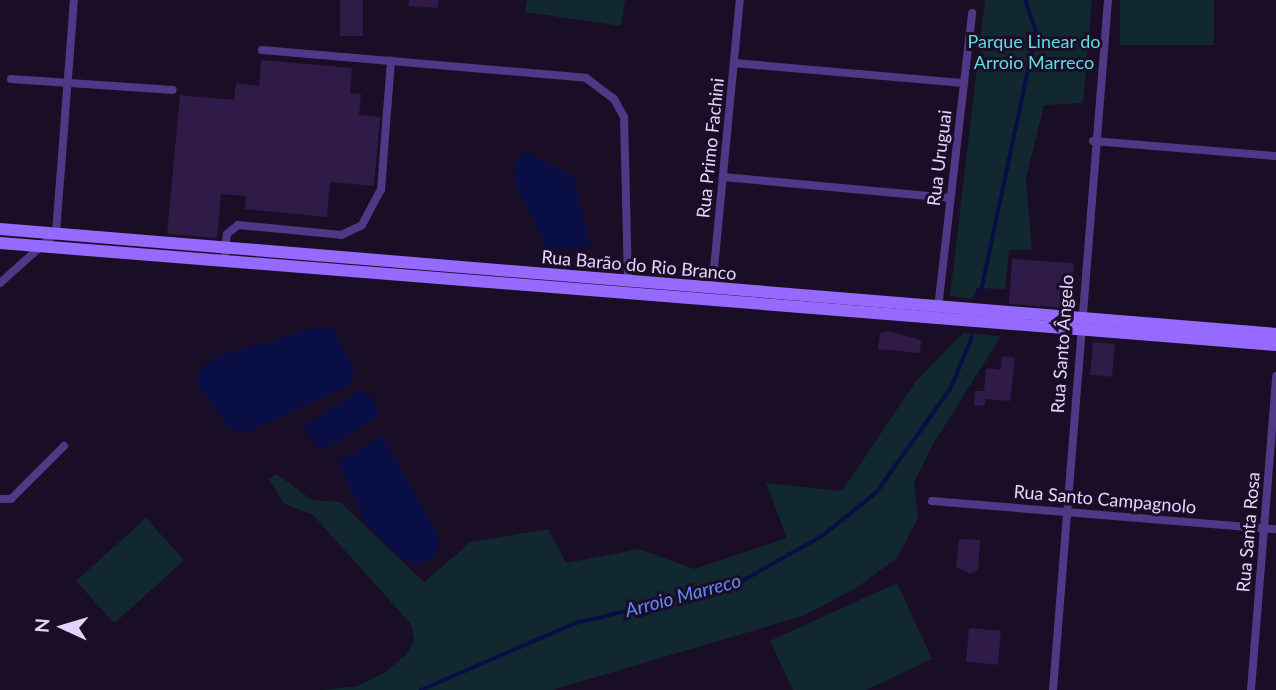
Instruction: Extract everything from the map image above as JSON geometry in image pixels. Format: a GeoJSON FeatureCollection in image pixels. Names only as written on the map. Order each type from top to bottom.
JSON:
{"type":"FeatureCollection","features":[{"type":"Feature","properties":{"kind":"main road","name":"Rua Barão do Rio Branco"},"geometry":{"type":"LineString","coordinates":[[0,229],[225,247],[359,265],[1079,325],[1276,345]]}},
{"type":"Feature","properties":{"kind":"main road","name":"Rua Barão do Rio Branco"},"geometry":{"type":"LineString","coordinates":[[0,243],[225,261],[359,265]]}},
{"type":"Feature","properties":{"kind":"main road","name":"Rua Barão do Rio Branco"},"geometry":{"type":"LineString","coordinates":[[711,294],[938,308],[1010,319]]}},
{"type":"Feature","properties":{"kind":"main road","name":"Rua Barão do Rio Branco"},"geometry":{"type":"LineString","coordinates":[[1079,325],[1276,334]]}},
{"type":"Feature","properties":{"kind":"street"},"geometry":{"type":"LineString","coordinates":[[0,283],[56,233],[74,0]]}},
{"type":"Feature","properties":{"kind":"street","name":"Rua Primo Fachini"},"geometry":{"type":"LineString","coordinates":[[711,294],[740,0]]}},
{"type":"Feature","properties":{"kind":"street","name":"Rua Santo Ângelo"},"geometry":{"type":"LineString","coordinates":[[1053,690],[1093,141],[1108,0]]}},
{"type":"Feature","properties":{"kind":"street","name":"Rua Uruguai"},"geometry":{"type":"LineString","coordinates":[[938,308],[972,13]]}},
{"type":"Feature","properties":{"kind":"street"},"geometry":{"type":"LineString","coordinates":[[262,50],[567,73],[614,99],[629,143],[627,287]]}},
{"type":"Feature","properties":{"kind":"street"},"geometry":{"type":"LineString","coordinates":[[225,261],[229,229],[238,225],[341,235],[362,225],[381,190],[391,60]]}},
{"type":"Feature","properties":{"kind":"street"},"geometry":{"type":"LineString","coordinates":[[734,63],[964,83]]}},
{"type":"Feature","properties":{"kind":"street"},"geometry":{"type":"LineString","coordinates":[[11,79],[173,90]]}},
{"type":"Feature","properties":{"kind":"street"},"geometry":{"type":"LineString","coordinates":[[1093,141],[1276,156]]}},
{"type":"Feature","properties":{"kind":"street"},"geometry":{"type":"LineString","coordinates":[[723,177],[950,198]]}},
{"type":"Feature","properties":{"kind":"street","name":"Rua Santa Rosa"},"geometry":{"type":"LineString","coordinates":[[1251,690],[1276,376]]}},
{"type":"Feature","properties":{"kind":"street"},"geometry":{"type":"LineString","coordinates":[[0,499],[11,499],[64,446]]}},
{"type":"Feature","properties":{"kind":"street","name":"Rua Santo Campagnolo"},"geometry":{"type":"LineString","coordinates":[[932,501],[1276,529]]}},
{"type":"Feature","properties":{"kind":"green space"},"geometry":{"type":"Polygon","coordinates":[[[527,0],[625,0],[621,26],[525,12],[527,0]]]}},
{"type":"Feature","properties":{"kind":"green space","name":"Parque Linear do Arroio Marreco"},"geometry":{"type":"Polygon","coordinates":[[[985,0],[1092,0],[1083,103],[1044,105],[1026,178],[1032,250],[1009,250],[1005,289],[977,288],[972,299],[950,296],[985,0]]]}},
{"type":"Feature","properties":{"kind":"green space"},"geometry":{"type":"Polygon","coordinates":[[[1120,0],[1214,0],[1214,45],[1120,45],[1120,0]]]}},
{"type":"Feature","properties":{"kind":"green space"},"geometry":{"type":"Polygon","coordinates":[[[963,333],[1001,336],[932,446],[914,483],[918,518],[897,558],[856,588],[803,616],[552,690],[322,690],[357,686],[384,673],[406,655],[414,640],[411,624],[313,515],[285,504],[268,479],[277,474],[312,500],[340,502],[424,582],[471,542],[548,529],[566,563],[639,549],[694,569],[787,538],[766,483],[842,491],[916,381],[963,333]]]}},
{"type":"Feature","properties":{"kind":"green space"},"geometry":{"type":"Polygon","coordinates":[[[146,518],[184,560],[114,623],[76,581],[146,518]]]}},
{"type":"Feature","properties":{"kind":"green space"},"geometry":{"type":"Polygon","coordinates":[[[897,583],[932,659],[866,690],[793,690],[770,641],[897,583]]]}},
{"type":"Feature","properties":{"kind":"shaded area"},"geometry":{"type":"Polygon","coordinates":[[[527,152],[573,176],[591,248],[547,249],[515,182],[514,161],[527,152]]]}},
{"type":"Feature","properties":{"kind":"shaded area"},"geometry":{"type":"Polygon","coordinates":[[[315,328],[333,329],[355,371],[348,386],[247,432],[228,429],[196,380],[202,367],[215,357],[315,328]]]}},
{"type":"Feature","properties":{"kind":"shaded area"},"geometry":{"type":"Polygon","coordinates":[[[361,390],[374,399],[380,416],[322,451],[302,427],[361,390]]]}},
{"type":"Feature","properties":{"kind":"shaded area"},"geometry":{"type":"Polygon","coordinates":[[[382,435],[440,538],[434,558],[417,564],[401,558],[365,523],[339,462],[382,435]]]}},
{"type":"Feature","properties":{"kind":"building"},"geometry":{"type":"Polygon","coordinates":[[[340,0],[363,0],[363,36],[340,36],[340,0]]]}},
{"type":"Feature","properties":{"kind":"building"},"geometry":{"type":"Polygon","coordinates":[[[409,0],[439,0],[438,8],[409,6],[409,0]]]}},
{"type":"Feature","properties":{"kind":"building"},"geometry":{"type":"Polygon","coordinates":[[[261,60],[352,68],[350,93],[361,94],[359,115],[380,117],[374,186],[330,182],[327,217],[245,209],[246,196],[221,194],[217,238],[167,234],[180,95],[234,100],[236,83],[259,86],[261,60]]]}},
{"type":"Feature","properties":{"kind":"building"},"geometry":{"type":"Polygon","coordinates":[[[1012,259],[1074,263],[1071,308],[1009,304],[1012,259]]]}},
{"type":"Feature","properties":{"kind":"building"},"geometry":{"type":"Polygon","coordinates":[[[888,331],[921,340],[920,353],[878,349],[880,333],[888,331]]]}},
{"type":"Feature","properties":{"kind":"building"},"geometry":{"type":"Polygon","coordinates":[[[1093,342],[1115,344],[1112,377],[1090,375],[1093,342]]]}},
{"type":"Feature","properties":{"kind":"building"},"geometry":{"type":"Polygon","coordinates":[[[1002,356],[1015,358],[1010,401],[985,399],[985,406],[974,405],[975,391],[984,391],[986,368],[1000,370],[1002,356]]]}},
{"type":"Feature","properties":{"kind":"building"},"geometry":{"type":"Polygon","coordinates":[[[959,539],[980,540],[978,570],[970,574],[956,567],[959,539]]]}},
{"type":"Feature","properties":{"kind":"building"},"geometry":{"type":"Polygon","coordinates":[[[969,628],[1001,631],[998,665],[966,662],[969,628]]]}},
{"type":"Feature","properties":{"kind":"waterway","name":"Arroio Marreco"},"geometry":{"type":"LineString","coordinates":[[980,296],[1036,32],[1025,0]]}},
{"type":"Feature","properties":{"kind":"waterway","name":"Arroio Marreco"},"geometry":{"type":"LineString","coordinates":[[421,690],[576,623],[735,585],[822,536],[876,493],[951,388],[972,337]]}}]}
